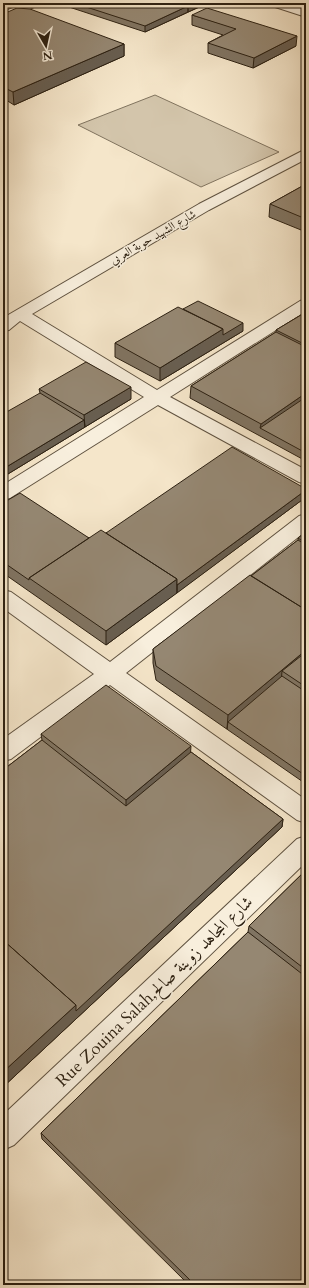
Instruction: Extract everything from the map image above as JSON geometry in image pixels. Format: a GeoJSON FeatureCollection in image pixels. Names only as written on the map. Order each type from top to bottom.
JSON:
{"type":"FeatureCollection","features":[{"type":"Feature","properties":{"kind":"street"},"geometry":{"type":"LineString","coordinates":[[273,3],[306,13]]}},
{"type":"Feature","properties":{"kind":"street"},"geometry":{"type":"LineString","coordinates":[[3,16],[30,4]]}},
{"type":"Feature","properties":{"kind":"street","name":"شارع الشهيد حوبة العربي"},"geometry":{"type":"LineString","coordinates":[[3,326],[20,314],[204,207],[306,153]]}},
{"type":"Feature","properties":{"kind":"street"},"geometry":{"type":"LineString","coordinates":[[3,494],[306,304]]}},
{"type":"Feature","properties":{"kind":"street"},"geometry":{"type":"LineString","coordinates":[[20,314],[158,398],[306,478]]}},
{"type":"Feature","properties":{"kind":"street"},"geometry":{"type":"LineString","coordinates":[[3,752],[111,673],[306,521]]}},
{"type":"Feature","properties":{"kind":"street"},"geometry":{"type":"LineString","coordinates":[[3,597],[306,813]]}},
{"type":"Feature","properties":{"kind":"street","name":"Rue Zouina Salah,شارع المجاهد زوينة صالح"},"geometry":{"type":"LineString","coordinates":[[3,1135],[306,846]]}},
{"type":"Feature","properties":{"kind":"shaded area"},"geometry":{"type":"Polygon","coordinates":[[[155,95],[279,152],[201,187],[78,125],[155,95]]]}},
{"type":"Feature","properties":{"kind":"building"},"geometry":{"type":"Polygon","coordinates":[[[74,3],[179,3],[188,6],[145,26],[74,3]]]}},
{"type":"Feature","properties":{"kind":"building"},"geometry":{"type":"Polygon","coordinates":[[[17,8],[30,9],[124,44],[13,92],[3,87],[3,14],[17,8]]]}},
{"type":"Feature","properties":{"kind":"building"},"geometry":{"type":"Polygon","coordinates":[[[207,8],[297,36],[254,58],[208,43],[236,29],[192,15],[207,8]]]}},
{"type":"Feature","properties":{"kind":"building"},"geometry":{"type":"Polygon","coordinates":[[[306,184],[306,219],[270,204],[306,184]]]}},
{"type":"Feature","properties":{"kind":"building"},"geometry":{"type":"Polygon","coordinates":[[[198,301],[243,323],[223,335],[223,329],[183,309],[198,301]]]}},
{"type":"Feature","properties":{"kind":"building"},"geometry":{"type":"Polygon","coordinates":[[[178,307],[223,329],[160,368],[115,343],[178,307]]]}},
{"type":"Feature","properties":{"kind":"building"},"geometry":{"type":"Polygon","coordinates":[[[306,312],[306,345],[276,330],[306,312]]]}},
{"type":"Feature","properties":{"kind":"building"},"geometry":{"type":"Polygon","coordinates":[[[276,332],[306,347],[306,393],[261,424],[191,386],[276,332]]]}},
{"type":"Feature","properties":{"kind":"building"},"geometry":{"type":"Polygon","coordinates":[[[86,362],[131,387],[84,415],[39,389],[86,362]]]}},
{"type":"Feature","properties":{"kind":"building"},"geometry":{"type":"Polygon","coordinates":[[[40,393],[84,420],[3,469],[3,414],[40,393]]]}},
{"type":"Feature","properties":{"kind":"building"},"geometry":{"type":"Polygon","coordinates":[[[306,397],[306,453],[260,428],[306,397]]]}},
{"type":"Feature","properties":{"kind":"building"},"geometry":{"type":"Polygon","coordinates":[[[232,447],[306,490],[177,585],[177,579],[106,533],[232,447]]]}},
{"type":"Feature","properties":{"kind":"building"},"geometry":{"type":"Polygon","coordinates":[[[20,493],[89,538],[29,578],[29,580],[3,562],[3,503],[20,493]]]}},
{"type":"Feature","properties":{"kind":"building"},"geometry":{"type":"Polygon","coordinates":[[[101,530],[177,579],[106,631],[29,578],[101,530]]]}},
{"type":"Feature","properties":{"kind":"building"},"geometry":{"type":"Polygon","coordinates":[[[306,532],[306,543],[298,538],[306,532]]]}},
{"type":"Feature","properties":{"kind":"building"},"geometry":{"type":"Polygon","coordinates":[[[298,540],[306,545],[306,610],[251,576],[298,540]]]}},
{"type":"Feature","properties":{"kind":"building"},"geometry":{"type":"Polygon","coordinates":[[[250,575],[306,610],[306,650],[228,715],[156,666],[153,649],[250,575]]]}},
{"type":"Feature","properties":{"kind":"building"},"geometry":{"type":"Polygon","coordinates":[[[306,652],[306,687],[282,671],[306,652]]]}},
{"type":"Feature","properties":{"kind":"building"},"geometry":{"type":"Polygon","coordinates":[[[282,676],[306,692],[306,776],[228,722],[282,676]]]}},
{"type":"Feature","properties":{"kind":"building"},"geometry":{"type":"Polygon","coordinates":[[[106,685],[191,746],[126,800],[41,734],[106,685]]]}},
{"type":"Feature","properties":{"kind":"building"},"geometry":{"type":"Polygon","coordinates":[[[42,740],[126,806],[191,752],[283,819],[76,1011],[76,1005],[3,940],[3,770],[42,740]]]}},
{"type":"Feature","properties":{"kind":"building"},"geometry":{"type":"Polygon","coordinates":[[[306,870],[306,970],[249,926],[306,870]]]}},
{"type":"Feature","properties":{"kind":"building"},"geometry":{"type":"Polygon","coordinates":[[[248,932],[306,977],[306,1285],[195,1285],[41,1133],[248,932]]]}},
{"type":"Feature","properties":{"kind":"building"},"geometry":{"type":"Polygon","coordinates":[[[3,940],[76,1005],[3,1072],[3,940]]]}}]}
